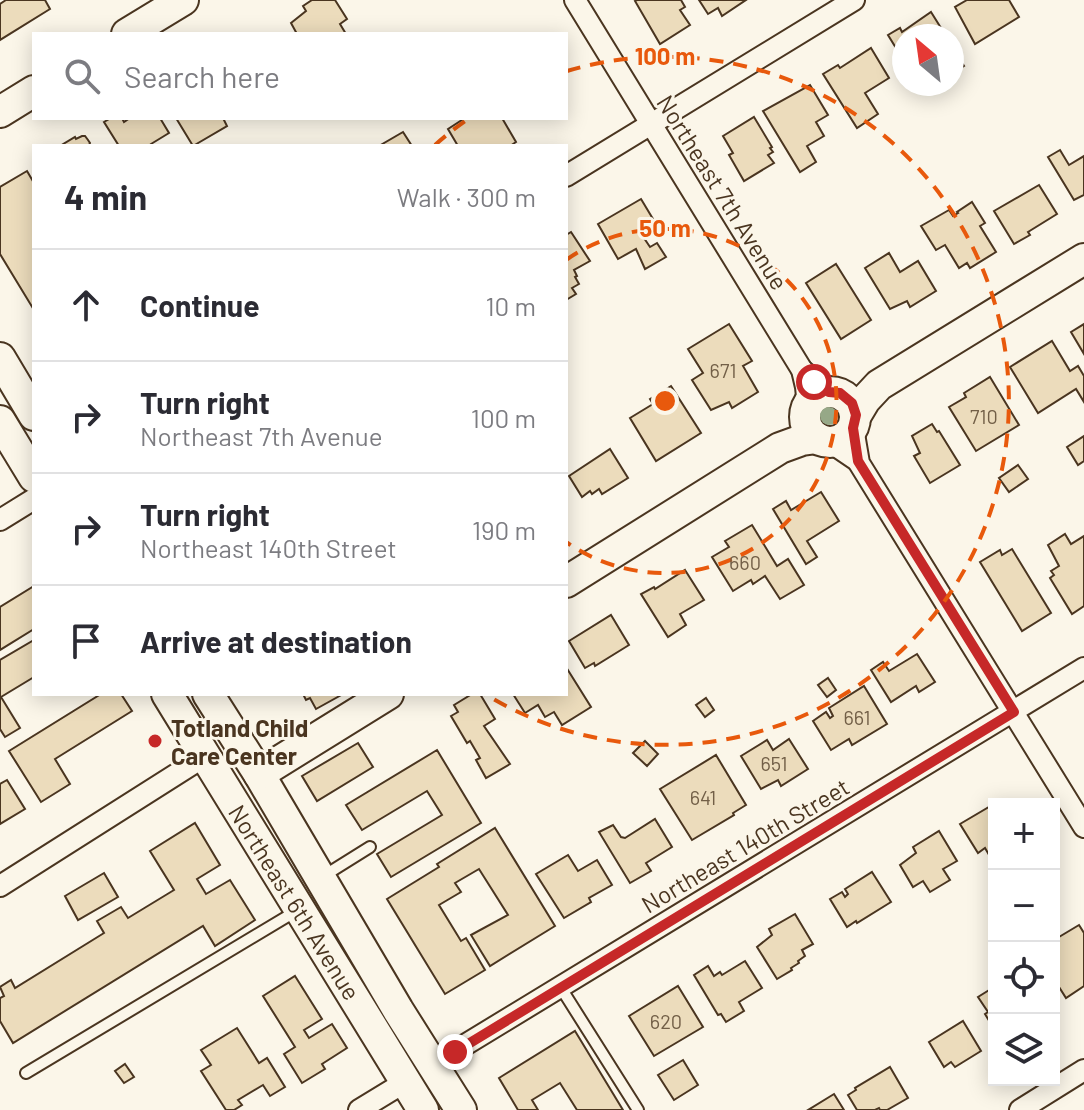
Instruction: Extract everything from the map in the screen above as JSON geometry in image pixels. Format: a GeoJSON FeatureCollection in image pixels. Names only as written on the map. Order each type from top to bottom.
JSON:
{"type":"FeatureCollection","features":[{"type":"Feature","properties":{"kind":"main road"},"geometry":{"type":"LineString","coordinates":[[130,32],[183,0]]}},
{"type":"Feature","properties":{"kind":"main road"},"geometry":{"type":"LineString","coordinates":[[0,112],[32,92]]}},
{"type":"Feature","properties":{"kind":"main road"},"geometry":{"type":"LineString","coordinates":[[568,581],[780,448],[798,430],[865,400],[876,387],[1084,259]]}},
{"type":"Feature","properties":{"kind":"main road"},"geometry":{"type":"LineString","coordinates":[[0,358],[32,412]]}},
{"type":"Feature","properties":{"kind":"main road"},"geometry":{"type":"LineString","coordinates":[[0,389],[32,441]]}},
{"type":"Feature","properties":{"kind":"main road"},"geometry":{"type":"LineString","coordinates":[[0,421],[32,474]]}},
{"type":"Feature","properties":{"kind":"main road","name":"Northeast 6th Avenue"},"geometry":{"type":"LineString","coordinates":[[168,696],[423,1110]]}},
{"type":"Feature","properties":{"kind":"main road","name":"Northeast 6th Avenue"},"geometry":{"type":"LineString","coordinates":[[209,696],[461,1110]]}},
{"type":"Feature","properties":{"kind":"main road"},"geometry":{"type":"LineString","coordinates":[[259,774],[385,696]]}},
{"type":"Feature","properties":{"kind":"main road"},"geometry":{"type":"LineString","coordinates":[[205,756],[217,758],[244,788],[381,1009],[425,1052]]}},
{"type":"Feature","properties":{"kind":"street","name":"Northeast 7th Avenue"},"geometry":{"type":"LineString","coordinates":[[575,0],[830,417]]}},
{"type":"Feature","properties":{"kind":"street"},"geometry":{"type":"LineString","coordinates":[[568,175],[854,0]]}},
{"type":"Feature","properties":{"kind":"street"},"geometry":{"type":"LineString","coordinates":[[830,417],[1084,827]]}},
{"type":"Feature","properties":{"kind":"street"},"geometry":{"type":"LineString","coordinates":[[0,520],[32,500]]}},
{"type":"Feature","properties":{"kind":"street","name":"Northeast 140th Street"},"geometry":{"type":"LineString","coordinates":[[425,1052],[561,988],[1084,668]]}},
{"type":"Feature","properties":{"kind":"street"},"geometry":{"type":"LineString","coordinates":[[0,886],[205,756]]}},
{"type":"Feature","properties":{"kind":"street"},"geometry":{"type":"LineString","coordinates":[[1020,1110],[1084,1070]]}},
{"type":"Feature","properties":{"kind":"street"},"geometry":{"type":"LineString","coordinates":[[359,1110],[405,1082]]}},
{"type":"Feature","properties":{"kind":"lane"},"geometry":{"type":"LineString","coordinates":[[320,878],[370,847]]}},
{"type":"Feature","properties":{"kind":"lane"},"geometry":{"type":"LineString","coordinates":[[26,1073],[299,909]]}},
{"type":"Feature","properties":{"kind":"lane"},"geometry":{"type":"LineString","coordinates":[[561,988],[638,1110]]}},
{"type":"Feature","properties":{"kind":"building"},"geometry":{"type":"Polygon","coordinates":[[[6,0],[45,0],[50,9],[0,40],[0,4],[6,0]]]}},
{"type":"Feature","properties":{"kind":"building"},"geometry":{"type":"Polygon","coordinates":[[[312,0],[335,0],[347,19],[340,24],[345,32],[296,32],[291,23],[306,11],[303,6],[312,0]]]}},
{"type":"Feature","properties":{"kind":"building"},"geometry":{"type":"Polygon","coordinates":[[[637,0],[681,0],[685,7],[680,10],[690,25],[660,44],[637,0]]]}},
{"type":"Feature","properties":{"kind":"building"},"geometry":{"type":"Polygon","coordinates":[[[699,0],[746,0],[722,16],[718,8],[708,14],[699,0]]]}},
{"type":"Feature","properties":{"kind":"building"},"geometry":{"type":"Polygon","coordinates":[[[967,0],[1009,0],[1019,17],[975,44],[955,7],[967,0]]]}},
{"type":"Feature","properties":{"kind":"building"},"geometry":{"type":"Polygon","coordinates":[[[931,12],[938,24],[914,24],[931,12]]]}},
{"type":"Feature","properties":{"kind":"building"},"geometry":{"type":"Polygon","coordinates":[[[871,48],[889,78],[865,93],[878,114],[857,128],[823,74],[838,65],[840,68],[871,48]]]}},
{"type":"Feature","properties":{"kind":"building"},"geometry":{"type":"Polygon","coordinates":[[[810,85],[828,115],[816,122],[824,136],[807,146],[816,162],[800,172],[763,111],[810,85]]]}},
{"type":"Feature","properties":{"kind":"building"},"geometry":{"type":"Polygon","coordinates":[[[754,117],[772,147],[773,152],[768,155],[774,163],[744,181],[729,155],[733,153],[723,136],[754,117]]]}},
{"type":"Feature","properties":{"kind":"building"},"geometry":{"type":"Polygon","coordinates":[[[161,120],[169,133],[151,144],[118,144],[104,122],[161,120]]]}},
{"type":"Feature","properties":{"kind":"building"},"geometry":{"type":"Polygon","coordinates":[[[177,120],[224,120],[227,126],[192,144],[177,120]]]}},
{"type":"Feature","properties":{"kind":"building"},"geometry":{"type":"Polygon","coordinates":[[[462,120],[503,120],[516,142],[457,144],[448,129],[462,120]]]}},
{"type":"Feature","properties":{"kind":"building"},"geometry":{"type":"Polygon","coordinates":[[[403,132],[411,144],[382,144],[403,132]]]}},
{"type":"Feature","properties":{"kind":"building"},"geometry":{"type":"Polygon","coordinates":[[[85,136],[90,143],[63,144],[85,136]]]}},
{"type":"Feature","properties":{"kind":"building"},"geometry":{"type":"Polygon","coordinates":[[[1060,150],[1069,165],[1084,156],[1084,195],[1074,200],[1048,157],[1060,150]]]}},
{"type":"Feature","properties":{"kind":"building"},"geometry":{"type":"Polygon","coordinates":[[[27,171],[32,180],[32,307],[0,254],[0,187],[27,171]]]}},
{"type":"Feature","properties":{"kind":"building"},"geometry":{"type":"Polygon","coordinates":[[[1039,185],[1057,214],[1014,244],[994,211],[1039,185]]]}},
{"type":"Feature","properties":{"kind":"building"},"geometry":{"type":"Polygon","coordinates":[[[641,199],[659,229],[644,238],[650,247],[657,243],[666,257],[645,269],[636,249],[618,259],[598,224],[641,199]]]}},
{"type":"Feature","properties":{"kind":"building"},"geometry":{"type":"Polygon","coordinates":[[[972,202],[985,223],[980,226],[996,252],[970,268],[967,263],[959,268],[945,245],[936,250],[921,226],[949,210],[953,216],[972,202]]]}},
{"type":"Feature","properties":{"kind":"building"},"geometry":{"type":"Polygon","coordinates":[[[571,232],[590,261],[574,270],[579,284],[572,288],[576,294],[568,299],[568,234],[571,232]]]}},
{"type":"Feature","properties":{"kind":"building"},"geometry":{"type":"Polygon","coordinates":[[[889,253],[900,272],[918,261],[936,291],[910,307],[907,301],[890,309],[865,268],[889,253]]]}},
{"type":"Feature","properties":{"kind":"building"},"geometry":{"type":"Polygon","coordinates":[[[836,264],[871,320],[841,339],[806,283],[836,264]]]}},
{"type":"Feature","properties":{"kind":"building"},"geometry":{"type":"Polygon","coordinates":[[[729,324],[752,361],[743,366],[758,392],[732,408],[729,402],[711,410],[692,380],[703,373],[688,349],[729,324]]]}},
{"type":"Feature","properties":{"kind":"building"},"geometry":{"type":"Polygon","coordinates":[[[1084,324],[1084,354],[1071,332],[1084,324]]]}},
{"type":"Feature","properties":{"kind":"building"},"geometry":{"type":"Polygon","coordinates":[[[1052,341],[1070,371],[1078,366],[1084,376],[1084,402],[1076,389],[1038,413],[1010,367],[1052,341]]]}},
{"type":"Feature","properties":{"kind":"building"},"geometry":{"type":"Polygon","coordinates":[[[990,377],[1019,425],[976,451],[949,407],[966,397],[964,393],[990,377]]]}},
{"type":"Feature","properties":{"kind":"building"},"geometry":{"type":"Polygon","coordinates":[[[671,386],[701,433],[656,461],[630,418],[653,404],[650,399],[671,386]]]}},
{"type":"Feature","properties":{"kind":"building"},"geometry":{"type":"Polygon","coordinates":[[[932,424],[960,465],[930,483],[914,456],[920,453],[912,436],[932,424]]]}},
{"type":"Feature","properties":{"kind":"building"},"geometry":{"type":"Polygon","coordinates":[[[1084,436],[1084,461],[1078,465],[1067,447],[1084,436]]]}},
{"type":"Feature","properties":{"kind":"building"},"geometry":{"type":"Polygon","coordinates":[[[610,449],[628,478],[602,494],[599,489],[582,497],[569,476],[610,449]]]}},
{"type":"Feature","properties":{"kind":"building"},"geometry":{"type":"Polygon","coordinates":[[[1018,465],[1028,479],[1009,492],[999,478],[1018,465]]]}},
{"type":"Feature","properties":{"kind":"building"},"geometry":{"type":"Polygon","coordinates":[[[821,492],[839,521],[807,541],[817,557],[806,564],[773,509],[786,501],[791,510],[821,492]]]}},
{"type":"Feature","properties":{"kind":"building"},"geometry":{"type":"Polygon","coordinates":[[[752,525],[777,566],[788,559],[804,585],[780,599],[765,576],[733,591],[712,557],[729,547],[725,541],[752,525]]]}},
{"type":"Feature","properties":{"kind":"building"},"geometry":{"type":"Polygon","coordinates":[[[1065,534],[1071,544],[1084,536],[1084,606],[1072,614],[1050,578],[1054,575],[1051,571],[1059,566],[1048,545],[1065,534]]]}},
{"type":"Feature","properties":{"kind":"building"},"geometry":{"type":"Polygon","coordinates":[[[1012,549],[1051,613],[1022,631],[980,562],[1000,550],[1002,555],[1012,549]]]}},
{"type":"Feature","properties":{"kind":"building"},"geometry":{"type":"Polygon","coordinates":[[[685,570],[704,600],[680,614],[686,625],[668,637],[641,594],[685,570]]]}},
{"type":"Feature","properties":{"kind":"building"},"geometry":{"type":"Polygon","coordinates":[[[32,587],[32,630],[0,650],[0,607],[32,587]]]}},
{"type":"Feature","properties":{"kind":"building"},"geometry":{"type":"Polygon","coordinates":[[[611,615],[629,645],[595,666],[594,663],[585,668],[569,641],[611,615]]]}},
{"type":"Feature","properties":{"kind":"building"},"geometry":{"type":"Polygon","coordinates":[[[32,641],[32,678],[1,697],[20,728],[5,737],[0,729],[0,660],[32,641]]]}},
{"type":"Feature","properties":{"kind":"building"},"geometry":{"type":"Polygon","coordinates":[[[917,654],[935,682],[919,692],[916,686],[891,702],[871,670],[883,662],[889,671],[917,654]]]}},
{"type":"Feature","properties":{"kind":"building"},"geometry":{"type":"Polygon","coordinates":[[[568,670],[591,707],[562,725],[554,712],[545,717],[538,705],[525,713],[514,696],[568,696],[568,670]]]}},
{"type":"Feature","properties":{"kind":"building"},"geometry":{"type":"Polygon","coordinates":[[[828,678],[836,690],[827,697],[818,685],[828,678]]]}},
{"type":"Feature","properties":{"kind":"building"},"geometry":{"type":"Polygon","coordinates":[[[864,686],[887,724],[852,745],[849,739],[831,750],[813,721],[826,712],[830,718],[833,716],[829,708],[864,686]]]}},
{"type":"Feature","properties":{"kind":"building"},"geometry":{"type":"Polygon","coordinates":[[[98,696],[122,696],[132,711],[55,759],[70,784],[41,802],[9,751],[98,696]]]}},
{"type":"Feature","properties":{"kind":"building"},"geometry":{"type":"Polygon","coordinates":[[[304,696],[339,696],[316,709],[310,698],[306,700],[304,696]]]}},
{"type":"Feature","properties":{"kind":"building"},"geometry":{"type":"Polygon","coordinates":[[[469,696],[481,696],[495,719],[484,726],[510,764],[486,778],[476,760],[480,758],[451,716],[458,712],[454,705],[469,696]]]}},
{"type":"Feature","properties":{"kind":"building"},"geometry":{"type":"Polygon","coordinates":[[[706,698],[714,710],[705,717],[696,705],[706,698]]]}},
{"type":"Feature","properties":{"kind":"building"},"geometry":{"type":"Polygon","coordinates":[[[789,739],[808,769],[781,786],[778,780],[761,789],[741,756],[767,740],[773,750],[789,739]]]}},
{"type":"Feature","properties":{"kind":"building"},"geometry":{"type":"Polygon","coordinates":[[[645,741],[658,754],[647,766],[633,753],[645,741]]]}},
{"type":"Feature","properties":{"kind":"building"},"geometry":{"type":"Polygon","coordinates":[[[358,743],[373,767],[317,801],[302,776],[358,743]]]}},
{"type":"Feature","properties":{"kind":"building"},"geometry":{"type":"Polygon","coordinates":[[[437,750],[481,823],[391,877],[377,854],[442,815],[427,791],[362,830],[346,805],[437,750]]]}},
{"type":"Feature","properties":{"kind":"building"},"geometry":{"type":"Polygon","coordinates":[[[716,755],[746,805],[692,840],[660,789],[716,755]]]}},
{"type":"Feature","properties":{"kind":"building"},"geometry":{"type":"Polygon","coordinates":[[[7,780],[25,809],[0,824],[0,784],[7,780]]]}},
{"type":"Feature","properties":{"kind":"building"},"geometry":{"type":"Polygon","coordinates":[[[988,808],[988,853],[985,848],[978,853],[960,824],[988,808]]]}},
{"type":"Feature","properties":{"kind":"building"},"geometry":{"type":"Polygon","coordinates":[[[655,819],[672,847],[646,863],[651,871],[630,883],[599,832],[613,825],[625,838],[655,819]]]}},
{"type":"Feature","properties":{"kind":"building"},"geometry":{"type":"Polygon","coordinates":[[[195,823],[220,865],[197,879],[206,894],[230,880],[255,920],[215,946],[203,926],[13,1043],[0,1021],[0,998],[4,996],[0,987],[11,980],[15,988],[104,933],[97,921],[121,907],[128,918],[174,890],[150,851],[195,823]]]}},
{"type":"Feature","properties":{"kind":"building"},"geometry":{"type":"Polygon","coordinates":[[[495,828],[555,926],[490,966],[471,935],[508,915],[479,869],[455,883],[461,892],[439,905],[461,941],[466,938],[485,970],[445,994],[387,899],[495,828]]]}},
{"type":"Feature","properties":{"kind":"building"},"geometry":{"type":"Polygon","coordinates":[[[939,831],[957,861],[943,869],[950,880],[930,892],[923,881],[913,887],[900,865],[916,853],[913,847],[939,831]]]}},
{"type":"Feature","properties":{"kind":"building"},"geometry":{"type":"Polygon","coordinates":[[[568,855],[578,871],[597,860],[612,885],[564,918],[536,874],[568,855]]]}},
{"type":"Feature","properties":{"kind":"building"},"geometry":{"type":"Polygon","coordinates":[[[872,872],[891,902],[847,927],[830,899],[842,892],[845,897],[848,894],[845,889],[872,872]]]}},
{"type":"Feature","properties":{"kind":"building"},"geometry":{"type":"Polygon","coordinates":[[[104,873],[118,897],[78,920],[65,896],[104,873]]]}},
{"type":"Feature","properties":{"kind":"building"},"geometry":{"type":"Polygon","coordinates":[[[795,914],[813,944],[802,950],[805,956],[792,970],[777,979],[757,947],[772,935],[769,929],[795,914]]]}},
{"type":"Feature","properties":{"kind":"building"},"geometry":{"type":"Polygon","coordinates":[[[1079,925],[1084,933],[1084,986],[1066,998],[1060,988],[1060,936],[1079,925]]]}},
{"type":"Feature","properties":{"kind":"building"},"geometry":{"type":"Polygon","coordinates":[[[745,961],[762,988],[739,1002],[744,1011],[726,1022],[721,1014],[718,1015],[694,975],[708,966],[714,976],[720,972],[722,975],[745,961]]]}},
{"type":"Feature","properties":{"kind":"building"},"geometry":{"type":"Polygon","coordinates":[[[295,976],[322,1019],[304,1030],[309,1038],[332,1024],[347,1048],[322,1064],[325,1069],[302,1083],[284,1054],[295,1047],[263,996],[295,976]]]}},
{"type":"Feature","properties":{"kind":"building"},"geometry":{"type":"Polygon","coordinates":[[[678,986],[703,1027],[654,1056],[629,1016],[678,986]]]}},
{"type":"Feature","properties":{"kind":"building"},"geometry":{"type":"Polygon","coordinates":[[[988,991],[988,1012],[978,997],[988,991]]]}},
{"type":"Feature","properties":{"kind":"building"},"geometry":{"type":"Polygon","coordinates":[[[963,1021],[981,1051],[955,1067],[951,1062],[944,1067],[929,1042],[963,1021]]]}},
{"type":"Feature","properties":{"kind":"building"},"geometry":{"type":"Polygon","coordinates":[[[237,1028],[259,1063],[267,1058],[285,1087],[270,1096],[263,1085],[238,1100],[242,1105],[226,1110],[201,1071],[211,1065],[201,1050],[237,1028]]]}},
{"type":"Feature","properties":{"kind":"building"},"geometry":{"type":"Polygon","coordinates":[[[575,1031],[623,1110],[577,1110],[560,1083],[532,1100],[538,1110],[518,1110],[499,1078],[575,1031]]]}},
{"type":"Feature","properties":{"kind":"building"},"geometry":{"type":"Polygon","coordinates":[[[683,1060],[698,1085],[674,1100],[658,1075],[683,1060]]]}},
{"type":"Feature","properties":{"kind":"building"},"geometry":{"type":"Polygon","coordinates":[[[125,1064],[134,1077],[124,1083],[115,1071],[125,1064]]]}},
{"type":"Feature","properties":{"kind":"building"},"geometry":{"type":"Polygon","coordinates":[[[890,1067],[908,1098],[887,1110],[857,1110],[848,1095],[890,1067]]]}},
{"type":"Feature","properties":{"kind":"building"},"geometry":{"type":"Polygon","coordinates":[[[834,1094],[844,1110],[808,1110],[834,1094]]]}},
{"type":"Feature","properties":{"kind":"place","name":"Totland Child Care Center"},"geometry":{"type":"Point","coordinates":[155,741]}},
{"type":"Feature","properties":{"kind":"route"},"geometry":{"type":"LineString","coordinates":[[455,1052],[1014,712],[858,461],[853,428],[856,415],[852,403],[840,393],[829,392],[814,382]]}}]}
